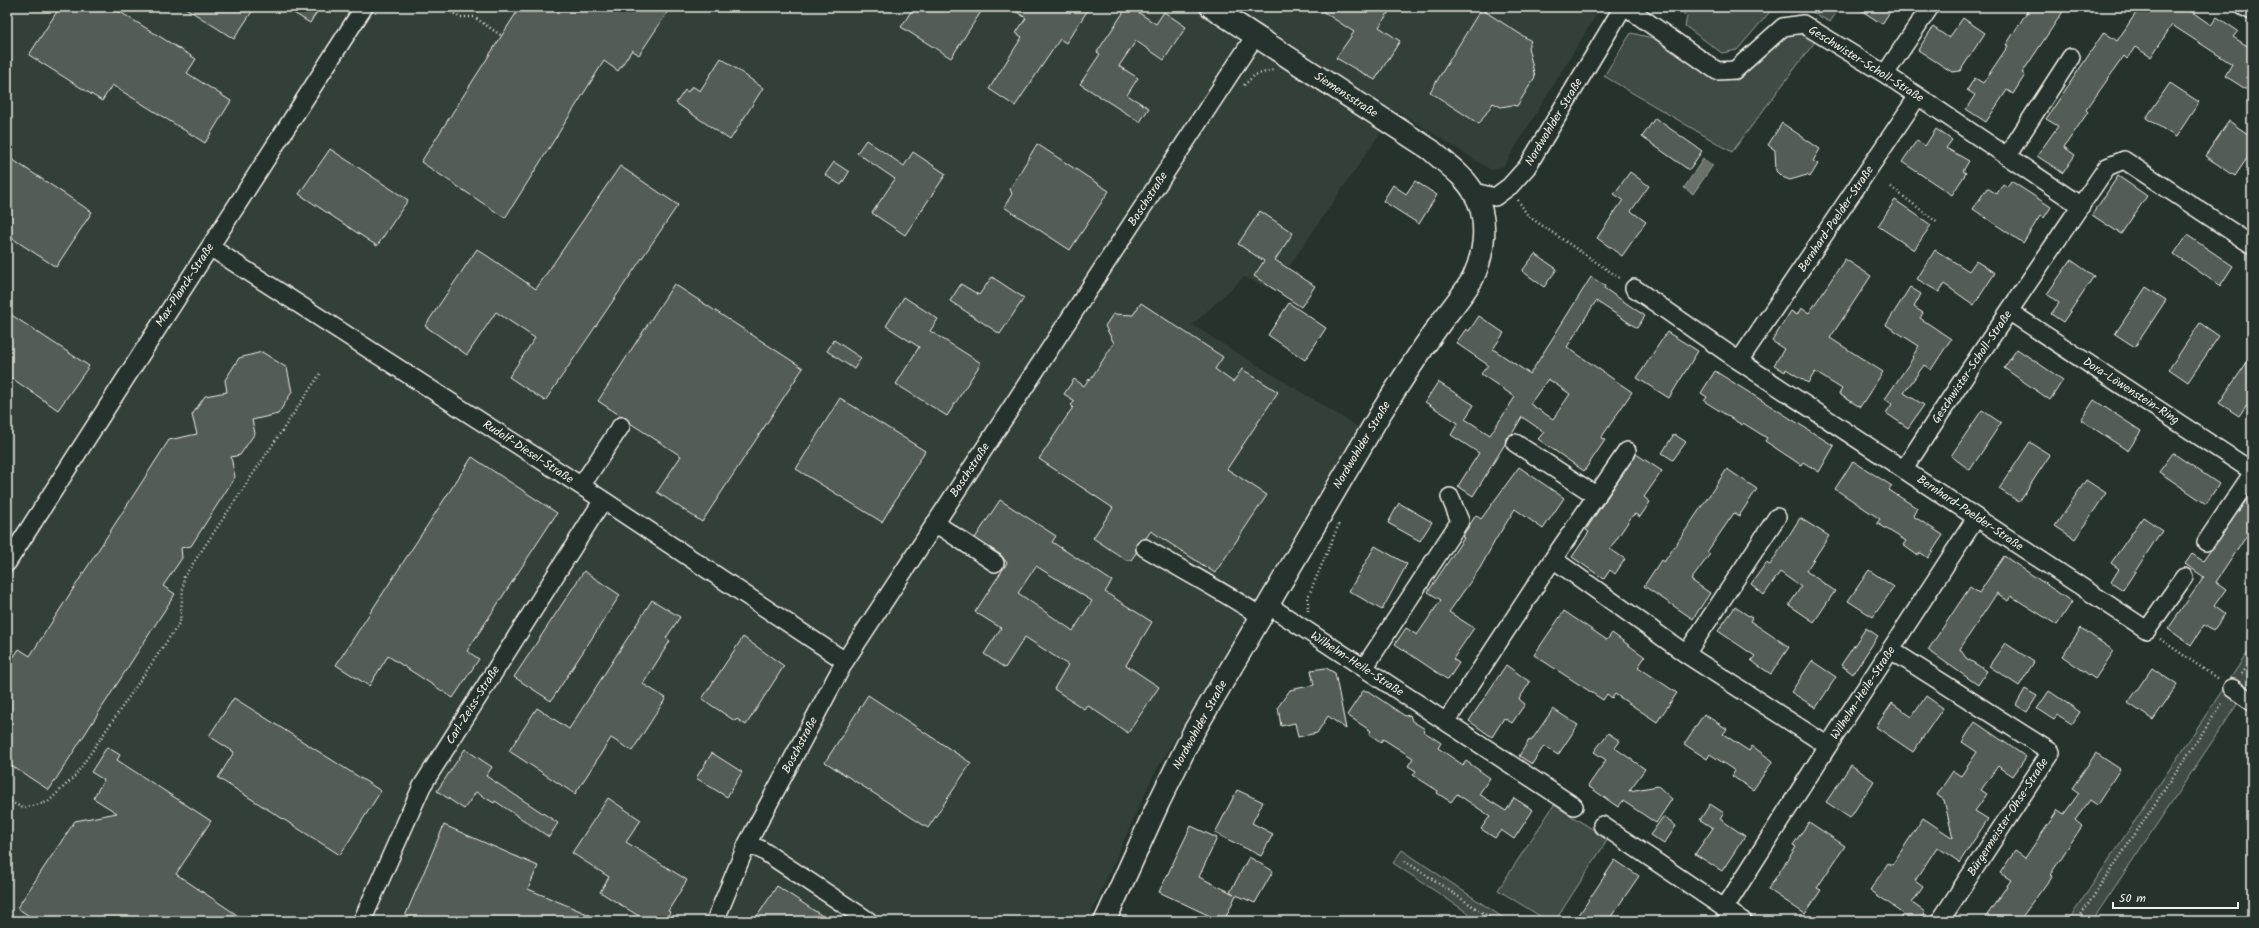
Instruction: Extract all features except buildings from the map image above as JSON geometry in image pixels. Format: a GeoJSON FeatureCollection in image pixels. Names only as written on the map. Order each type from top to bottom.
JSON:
{"type":"FeatureCollection","features":[{"type":"Feature","properties":{"kind":"main road","name":"Siemensstraße"},"geometry":{"type":"LineString","coordinates":[[1211,7],[1431,150],[1474,192]]}},
{"type":"Feature","properties":{"kind":"main road","name":"Nordwohlder Straße"},"geometry":{"type":"LineString","coordinates":[[1105,921],[1159,802],[1194,731],[1391,395],[1472,278],[1482,248],[1483,224],[1481,209],[1474,192]]}},
{"type":"Feature","properties":{"kind":"street","name":"Max-Planck-Straße"},"geometry":{"type":"LineString","coordinates":[[7,563],[364,7]]}},
{"type":"Feature","properties":{"kind":"street","name":"Geschwister-Scholl-Straße"},"geometry":{"type":"LineString","coordinates":[[1625,7],[1717,70],[1735,70],[1783,27],[1803,24],[1885,74],[2081,206]]}},
{"type":"Feature","properties":{"kind":"street","name":"Nordwohlder Straße"},"geometry":{"type":"LineString","coordinates":[[1474,192],[1495,196],[1510,186],[1527,167],[1625,7]]}},
{"type":"Feature","properties":{"kind":"street"},"geometry":{"type":"LineString","coordinates":[[1885,74],[1930,7]]}},
{"type":"Feature","properties":{"kind":"street"},"geometry":{"type":"LineString","coordinates":[[2244,7],[2252,11]]}},
{"type":"Feature","properties":{"kind":"street","name":"Boschstraße"},"geometry":{"type":"LineString","coordinates":[[715,921],[747,844],[845,661],[1255,36]]}},
{"type":"Feature","properties":{"kind":"street"},"geometry":{"type":"LineString","coordinates":[[2007,156],[2071,57]]}},
{"type":"Feature","properties":{"kind":"street","name":"Bernhard-Poelder-Straße"},"geometry":{"type":"LineString","coordinates":[[1739,361],[1918,96]]}},
{"type":"Feature","properties":{"kind":"street","name":"Geschwister-Scholl-Straße"},"geometry":{"type":"LineString","coordinates":[[1904,469],[1989,339],[2010,312],[2107,167],[2124,160],[2252,245]]}},
{"type":"Feature","properties":{"kind":"street","name":"Rudolf-Diesel-Straße"},"geometry":{"type":"LineString","coordinates":[[210,247],[603,500],[845,661]]}},
{"type":"Feature","properties":{"kind":"street","name":"Bernhard-Poelder-Straße"},"geometry":{"type":"LineString","coordinates":[[1634,288],[1739,361],[2147,630]]}},
{"type":"Feature","properties":{"kind":"street","name":"Dora-Löwenstein-Ring"},"geometry":{"type":"LineString","coordinates":[[2010,312],[2252,472],[2206,542]]}},
{"type":"Feature","properties":{"kind":"street"},"geometry":{"type":"LineString","coordinates":[[581,486],[621,426]]}},
{"type":"Feature","properties":{"kind":"street"},"geometry":{"type":"LineString","coordinates":[[1515,443],[1597,496]]}},
{"type":"Feature","properties":{"kind":"street"},"geometry":{"type":"LineString","coordinates":[[1446,722],[1553,559],[1627,451]]}},
{"type":"Feature","properties":{"kind":"street"},"geometry":{"type":"LineString","coordinates":[[1364,668],[1460,521],[1450,497]]}},
{"type":"Feature","properties":{"kind":"street","name":"Carl-Zeiss-Straße"},"geometry":{"type":"LineString","coordinates":[[362,921],[422,786],[603,500]]}},
{"type":"Feature","properties":{"kind":"street"},"geometry":{"type":"LineString","coordinates":[[1686,654],[1777,517]]}},
{"type":"Feature","properties":{"kind":"street","name":"Wilhelm-Heile-Straße"},"geometry":{"type":"LineString","coordinates":[[1553,559],[1686,654],[1828,746],[1976,518]]}},
{"type":"Feature","properties":{"kind":"street"},"geometry":{"type":"LineString","coordinates":[[935,523],[995,563]]}},
{"type":"Feature","properties":{"kind":"street","name":"Wilhelm-Heile-Straße"},"geometry":{"type":"LineString","coordinates":[[1145,548],[1210,587],[1265,611],[1364,668],[1574,806]]}},
{"type":"Feature","properties":{"kind":"street"},"geometry":{"type":"LineString","coordinates":[[2147,630],[2184,577]]}},
{"type":"Feature","properties":{"kind":"street","name":"Bürgermeister-Ohse-Straße"},"geometry":{"type":"LineString","coordinates":[[1891,650],[2051,752],[1940,921]]}},
{"type":"Feature","properties":{"kind":"street"},"geometry":{"type":"LineString","coordinates":[[2232,688],[2252,702]]}},
{"type":"Feature","properties":{"kind":"street"},"geometry":{"type":"LineString","coordinates":[[1724,909],[1828,746]]}},
{"type":"Feature","properties":{"kind":"street"},"geometry":{"type":"LineString","coordinates":[[1602,825],[1743,921]]}},
{"type":"Feature","properties":{"kind":"street"},"geometry":{"type":"LineString","coordinates":[[747,844],[762,850],[868,921]]}},
{"type":"Feature","properties":{"kind":"path"},"geometry":{"type":"LineString","coordinates":[[444,7],[459,17],[474,16],[502,36]]}},
{"type":"Feature","properties":{"kind":"path"},"geometry":{"type":"LineString","coordinates":[[1239,89],[1255,75],[1276,69]]}},
{"type":"Feature","properties":{"kind":"path"},"geometry":{"type":"LineString","coordinates":[[1510,186],[1528,216],[1634,288]]}},
{"type":"Feature","properties":{"kind":"path"},"geometry":{"type":"LineString","coordinates":[[1891,187],[1938,223]]}},
{"type":"Feature","properties":{"kind":"path"},"geometry":{"type":"LineString","coordinates":[[7,800],[23,808],[48,802],[75,776],[180,622],[184,577],[320,374]]}},
{"type":"Feature","properties":{"kind":"path"},"geometry":{"type":"LineString","coordinates":[[2147,630],[2232,688]]}},
{"type":"Feature","properties":{"kind":"path"},"geometry":{"type":"LineString","coordinates":[[2077,921],[2252,658]]}},
{"type":"Feature","properties":{"kind":"path"},"geometry":{"type":"LineString","coordinates":[[1405,861],[1495,921]]}},
{"type":"Feature","properties":{"kind":"shaded area"},"geometry":{"type":"Polygon","coordinates":[[[10,7],[1601,7],[1504,166],[1491,170],[1396,110],[1273,290],[1244,277],[1192,325],[1358,427],[1152,778],[1088,921],[7,921],[7,10],[10,7]]]}},
{"type":"Feature","properties":{"kind":"shaded area"},"geometry":{"type":"Polygon","coordinates":[[[1677,7],[1774,7],[1737,50],[1722,53],[1685,26],[1687,17],[1677,7]]]}},
{"type":"Feature","properties":{"kind":"shaded area"},"geometry":{"type":"Polygon","coordinates":[[[1803,7],[1840,7],[1830,22],[1803,7]]]}},
{"type":"Feature","properties":{"kind":"shaded area"},"geometry":{"type":"Polygon","coordinates":[[[1795,30],[1817,39],[1732,152],[1604,76],[1631,33],[1661,40],[1721,79],[1738,80],[1774,43],[1795,30]]]}},
{"type":"Feature","properties":{"kind":"shaded area"},"geometry":{"type":"Polygon","coordinates":[[[1703,159],[1713,165],[1693,194],[1684,188],[1703,159]]]}},
{"type":"Feature","properties":{"kind":"shaded area"},"geometry":{"type":"Polygon","coordinates":[[[2252,646],[2252,678],[2236,706],[2092,921],[2068,921],[2252,646]]]}},
{"type":"Feature","properties":{"kind":"shaded area"},"geometry":{"type":"Polygon","coordinates":[[[1554,805],[1608,839],[1555,921],[1548,921],[1498,890],[1554,805]]]}},
{"type":"Feature","properties":{"kind":"shaded area"},"geometry":{"type":"Polygon","coordinates":[[[1402,850],[1508,921],[1480,921],[1393,863],[1402,850]]]}}]}
